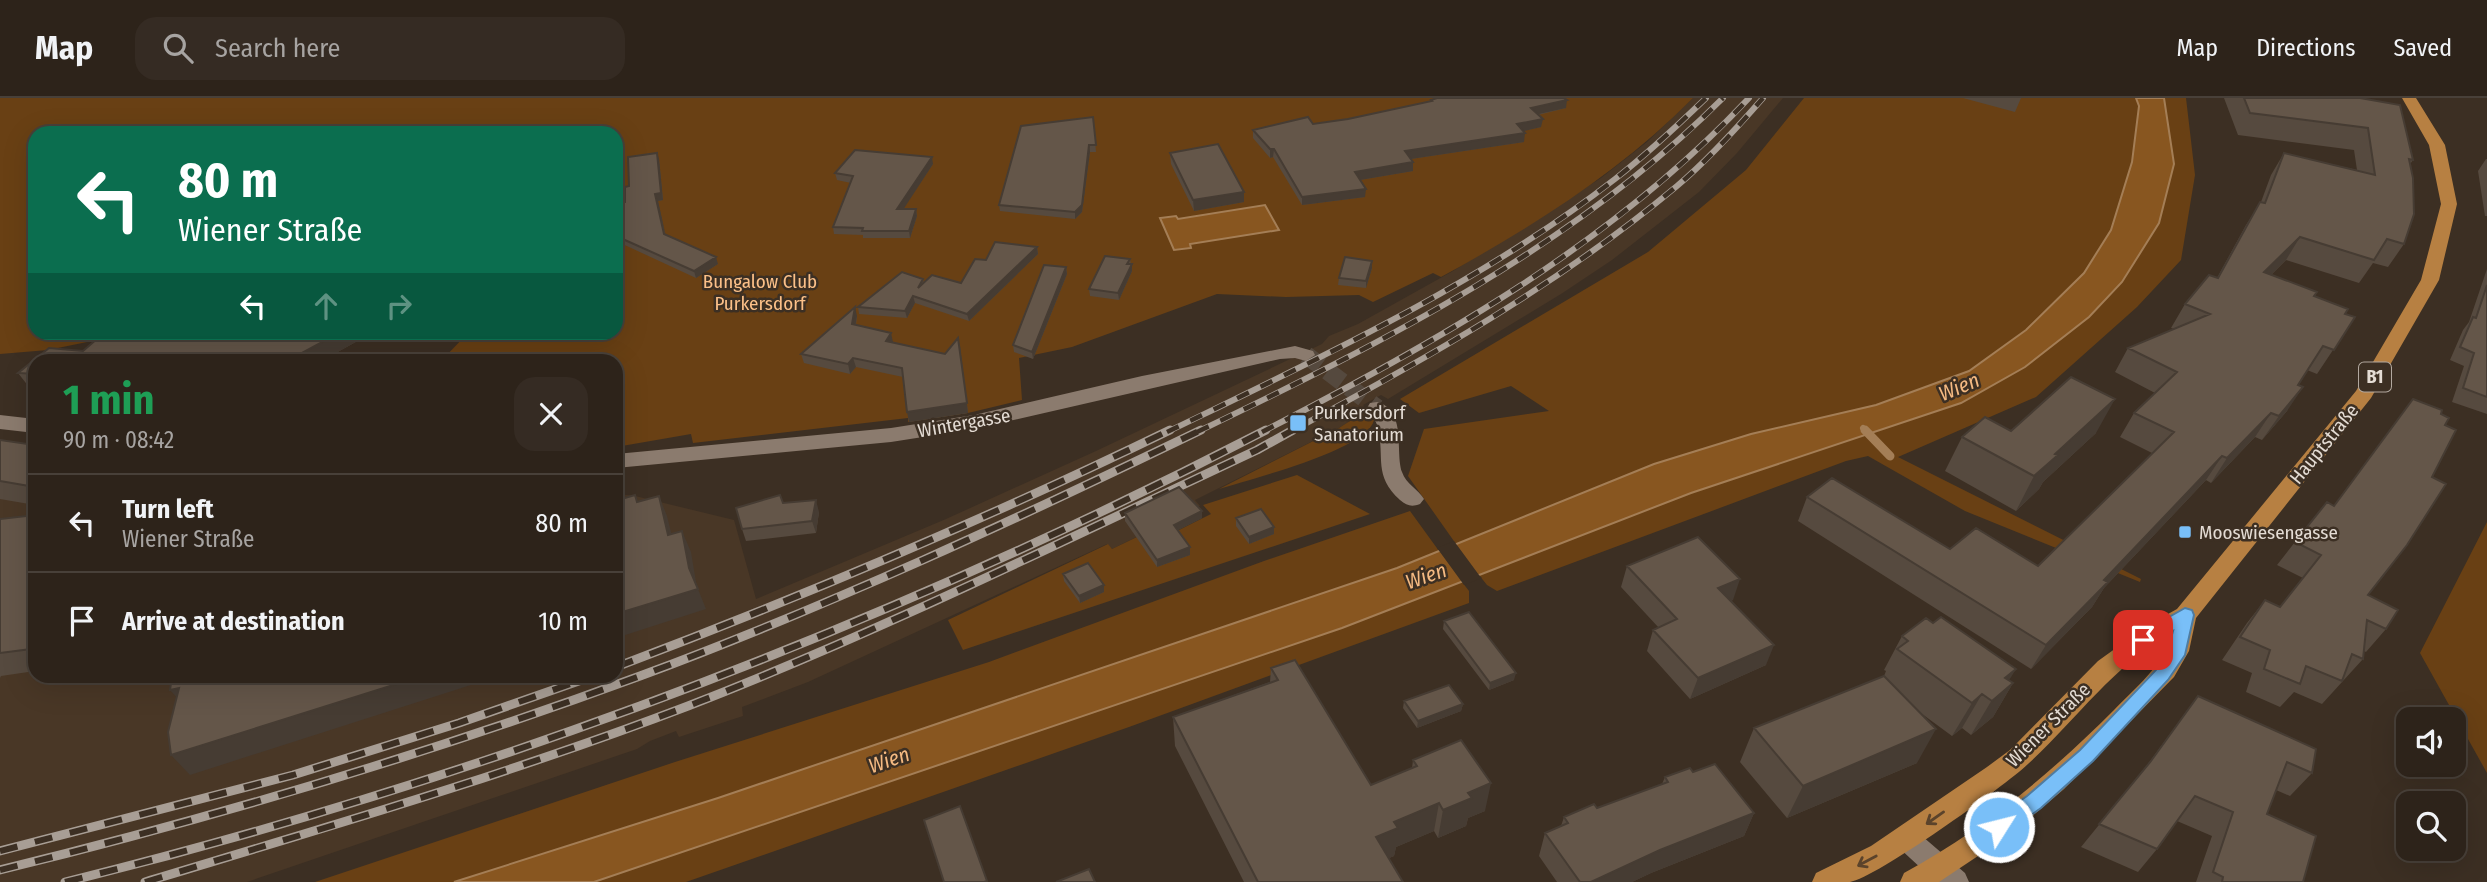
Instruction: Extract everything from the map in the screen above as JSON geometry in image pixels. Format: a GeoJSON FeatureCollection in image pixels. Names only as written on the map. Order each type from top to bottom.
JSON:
{"type":"FeatureCollection","features":[{"type":"Feature","properties":{"kind":"main road","name":"Hauptstraße"},"geometry":{"type":"LineString","coordinates":[[2185,615],[2364,394],[2430,280],[2449,204],[2437,145],[2409,98]]}},
{"type":"Feature","properties":{"kind":"main road","name":"Wiener Straße"},"geometry":{"type":"LineString","coordinates":[[1826,882],[1880,855],[2019,757],[2106,668],[2156,631],[2185,615]]}},
{"type":"Feature","properties":{"kind":"main road","name":"B1"},"geometry":{"type":"LineString","coordinates":[[1914,882],[1947,875],[2087,755],[2162,675],[2176,655],[2185,615]]}},
{"type":"Feature","properties":{"kind":"street","name":"Wintergasse"},"geometry":{"type":"LineString","coordinates":[[623,460],[891,435],[974,422],[1280,353],[1306,355]]}},
{"type":"Feature","properties":{"kind":"street"},"geometry":{"type":"LineString","coordinates":[[1377,408],[1390,429],[1389,458],[1396,482],[1413,499]]}},
{"type":"Feature","properties":{"kind":"street"},"geometry":{"type":"LineString","coordinates":[[0,422],[28,425]]}},
{"type":"Feature","properties":{"kind":"street"},"geometry":{"type":"LineString","coordinates":[[1906,838],[1947,875]]}},
{"type":"Feature","properties":{"kind":"shaded area"},"geometry":{"type":"Polygon","coordinates":[[[1693,98],[1783,98],[1737,153],[1699,192],[1612,260],[1388,399],[1381,395],[1363,405],[1367,410],[1339,428],[1195,500],[1200,506],[1112,549],[1107,544],[808,682],[742,707],[743,716],[679,737],[676,731],[637,749],[247,882],[0,882],[0,442],[28,446],[28,683],[623,683],[623,495],[734,520],[756,599],[946,519],[1322,344],[1329,336],[1358,324],[1453,271],[1601,178],[1647,142],[1693,98]]]}},
{"type":"Feature","properties":{"kind":"green space","name":"Bungalow Club Purkersdorf"},"geometry":{"type":"Polygon","coordinates":[[[0,98],[1693,98],[1636,150],[1541,218],[1441,277],[1433,273],[1373,302],[1359,295],[1286,297],[1217,294],[1072,347],[1019,358],[1022,400],[968,413],[908,422],[908,418],[693,443],[691,434],[623,446],[623,354],[448,354],[461,340],[623,340],[623,126],[28,126],[28,340],[97,340],[48,350],[0,354],[0,98]]]}},
{"type":"Feature","properties":{"kind":"green space"},"geometry":{"type":"Polygon","coordinates":[[[1804,98],[2136,98],[2139,106],[2132,161],[2111,230],[2084,273],[2026,330],[1969,371],[1876,405],[1751,434],[1654,464],[1456,544],[1408,476],[1424,429],[1549,411],[1511,386],[1419,413],[1400,399],[1648,252],[1746,170],[1804,98]]]}},
{"type":"Feature","properties":{"kind":"green space"},"geometry":{"type":"Polygon","coordinates":[[[2164,98],[2186,98],[2195,175],[2181,260],[2137,307],[2036,397],[1898,457],[2141,579],[2140,582],[1965,511],[1868,456],[1846,461],[1497,591],[1487,585],[1479,575],[1691,493],[1961,403],[2089,317],[2122,282],[2159,223],[2174,164],[2164,98]]]}},
{"type":"Feature","properties":{"kind":"green space"},"geometry":{"type":"Polygon","coordinates":[[[1367,410],[1374,420],[1367,431],[1352,442],[1306,462],[1219,489],[1339,428],[1367,410]]]}},
{"type":"Feature","properties":{"kind":"green space"},"geometry":{"type":"Polygon","coordinates":[[[1297,475],[1370,514],[963,650],[948,620],[1108,544],[1112,549],[1162,525],[1171,534],[1211,514],[1203,505],[1297,475]]]}},
{"type":"Feature","properties":{"kind":"green space"},"geometry":{"type":"Polygon","coordinates":[[[1410,511],[1439,551],[1397,568],[718,798],[454,882],[315,882],[675,762],[989,662],[1264,561],[1410,511]]]}},
{"type":"Feature","properties":{"kind":"green space"},"geometry":{"type":"Polygon","coordinates":[[[2487,522],[2487,773],[2466,735],[2466,707],[2450,707],[2420,653],[2487,522]]]}},
{"type":"Feature","properties":{"kind":"green space"},"geometry":{"type":"Polygon","coordinates":[[[1462,582],[1469,591],[1469,603],[1129,727],[686,882],[594,882],[1342,628],[1462,582]]]}},
{"type":"Feature","properties":{"kind":"water","name":"Wien"},"geometry":{"type":"Polygon","coordinates":[[[2136,98],[2164,98],[2174,164],[2159,223],[2122,282],[2089,317],[2025,367],[1961,403],[1691,493],[1342,628],[594,882],[454,882],[718,798],[1397,568],[1654,464],[1751,434],[1876,405],[1969,371],[2026,330],[2084,273],[2111,230],[2132,162],[2139,106],[2136,98]]]}},
{"type":"Feature","properties":{"kind":"water"},"geometry":{"type":"Polygon","coordinates":[[[1265,205],[1279,230],[1190,244],[1191,248],[1174,250],[1160,218],[1176,216],[1178,219],[1265,205]]]}},
{"type":"Feature","properties":{"kind":"pier"},"geometry":{"type":"Polygon","coordinates":[[[1454,541],[1482,578],[1464,585],[1437,548],[1454,541]]]}},
{"type":"Feature","properties":{"kind":"building"},"geometry":{"type":"Polygon","coordinates":[[[1437,98],[1567,100],[1531,108],[1543,119],[1517,124],[1525,133],[1405,151],[1413,162],[1355,172],[1366,189],[1302,197],[1274,149],[1270,149],[1253,130],[1308,117],[1313,124],[1348,119],[1437,98]]]}},
{"type":"Feature","properties":{"kind":"building"},"geometry":{"type":"Polygon","coordinates":[[[2244,98],[2360,98],[2400,105],[2413,160],[2409,159],[2413,178],[2414,214],[2404,244],[2387,239],[2374,260],[2300,237],[2264,272],[2317,292],[2314,296],[2348,309],[2345,314],[2355,317],[2334,350],[2323,346],[2298,385],[2303,387],[2279,416],[2271,413],[2227,458],[2222,456],[2104,580],[2108,582],[2046,645],[1807,497],[1832,478],[1950,549],[1976,528],[2038,566],[2174,432],[2134,413],[2177,372],[2128,348],[2210,314],[2185,304],[2209,275],[2218,278],[2260,202],[2265,203],[2284,153],[2375,175],[2368,128],[2250,113],[2244,98]]]}},
{"type":"Feature","properties":{"kind":"building"},"geometry":{"type":"Polygon","coordinates":[[[1093,117],[1096,145],[1089,145],[1082,205],[1075,212],[999,205],[1021,126],[1093,117]]]}},
{"type":"Feature","properties":{"kind":"building"},"geometry":{"type":"Polygon","coordinates":[[[1218,144],[1244,192],[1193,200],[1170,153],[1218,144]]]}},
{"type":"Feature","properties":{"kind":"building"},"geometry":{"type":"Polygon","coordinates":[[[855,150],[932,157],[897,209],[916,209],[909,231],[862,231],[863,228],[833,227],[853,176],[835,173],[855,150]]]}},
{"type":"Feature","properties":{"kind":"building"},"geometry":{"type":"Polygon","coordinates":[[[657,153],[661,193],[655,194],[664,234],[716,257],[694,271],[623,239],[623,203],[625,187],[629,186],[628,157],[657,153]]]}},
{"type":"Feature","properties":{"kind":"building"},"geometry":{"type":"Polygon","coordinates":[[[995,242],[1037,247],[967,314],[913,296],[905,311],[858,307],[902,272],[923,279],[918,288],[932,275],[961,283],[975,259],[986,260],[995,242]]]}},
{"type":"Feature","properties":{"kind":"building"},"geometry":{"type":"Polygon","coordinates":[[[1105,256],[1130,259],[1127,264],[1132,264],[1118,293],[1089,289],[1105,256]]]}},
{"type":"Feature","properties":{"kind":"building"},"geometry":{"type":"Polygon","coordinates":[[[1345,257],[1372,261],[1366,281],[1339,278],[1345,257]]]}},
{"type":"Feature","properties":{"kind":"building"},"geometry":{"type":"Polygon","coordinates":[[[1044,265],[1066,267],[1032,352],[1013,345],[1044,265]]]}},
{"type":"Feature","properties":{"kind":"building"},"geometry":{"type":"Polygon","coordinates":[[[2487,285],[2487,397],[2463,388],[2474,353],[2460,347],[2473,317],[2476,318],[2487,285]]]}},
{"type":"Feature","properties":{"kind":"building"},"geometry":{"type":"Polygon","coordinates":[[[855,307],[852,324],[891,333],[886,341],[945,354],[958,338],[967,403],[907,412],[902,368],[853,358],[848,364],[801,354],[855,307]]]}},
{"type":"Feature","properties":{"kind":"building"},"geometry":{"type":"Polygon","coordinates":[[[96,340],[326,340],[300,354],[42,354],[49,348],[83,351],[96,340]]]}},
{"type":"Feature","properties":{"kind":"building"},"geometry":{"type":"Polygon","coordinates":[[[28,365],[28,374],[18,373],[28,365]]]}},
{"type":"Feature","properties":{"kind":"building"},"geometry":{"type":"Polygon","coordinates":[[[2071,377],[2115,399],[2034,476],[1962,437],[1985,417],[2011,431],[2071,377]]]}},
{"type":"Feature","properties":{"kind":"building"},"geometry":{"type":"Polygon","coordinates":[[[2413,399],[2442,410],[2441,414],[2449,418],[2445,425],[2456,430],[2432,477],[2446,484],[2407,545],[2368,595],[2398,610],[2386,629],[2367,620],[2363,659],[2352,654],[2342,681],[2306,666],[2300,684],[2264,669],[2270,650],[2240,637],[2265,600],[2280,607],[2321,555],[2295,542],[2327,502],[2334,506],[2413,399]]]}},
{"type":"Feature","properties":{"kind":"building"},"geometry":{"type":"Polygon","coordinates":[[[0,440],[28,444],[28,486],[0,481],[0,440]]]}},
{"type":"Feature","properties":{"kind":"building"},"geometry":{"type":"Polygon","coordinates":[[[1179,487],[1202,511],[1174,525],[1190,547],[1157,560],[1125,513],[1179,487]]]}},
{"type":"Feature","properties":{"kind":"building"},"geometry":{"type":"Polygon","coordinates":[[[635,495],[637,502],[659,496],[668,535],[682,531],[689,568],[698,589],[623,612],[623,499],[635,495]]]}},
{"type":"Feature","properties":{"kind":"building"},"geometry":{"type":"Polygon","coordinates":[[[780,495],[783,503],[816,500],[812,521],[742,529],[736,508],[780,495]]]}},
{"type":"Feature","properties":{"kind":"building"},"geometry":{"type":"Polygon","coordinates":[[[1261,509],[1274,527],[1249,537],[1236,518],[1261,509]]]}},
{"type":"Feature","properties":{"kind":"building"},"geometry":{"type":"Polygon","coordinates":[[[28,516],[28,649],[0,653],[0,519],[28,516]]]}},
{"type":"Feature","properties":{"kind":"building"},"geometry":{"type":"Polygon","coordinates":[[[1698,537],[1740,579],[1718,588],[1774,645],[1698,678],[1653,630],[1677,619],[1627,566],[1698,537]]]}},
{"type":"Feature","properties":{"kind":"building"},"geometry":{"type":"Polygon","coordinates":[[[1088,563],[1104,585],[1079,596],[1063,574],[1088,563]]]}},
{"type":"Feature","properties":{"kind":"building"},"geometry":{"type":"Polygon","coordinates":[[[1469,612],[1516,673],[1490,683],[1444,621],[1469,612]]]}},
{"type":"Feature","properties":{"kind":"building"},"geometry":{"type":"Polygon","coordinates":[[[1941,617],[2016,669],[2005,678],[2013,683],[1992,701],[1982,694],[1972,703],[1897,649],[1908,641],[1902,636],[1926,618],[1933,623],[1941,617]]]}},
{"type":"Feature","properties":{"kind":"building"},"geometry":{"type":"Polygon","coordinates":[[[1295,660],[1371,785],[1417,766],[1413,760],[1461,740],[1491,783],[1468,793],[1472,798],[1443,810],[1439,803],[1394,822],[1398,828],[1376,837],[1403,882],[1258,882],[1173,717],[1278,680],[1271,668],[1295,660]]]}},
{"type":"Feature","properties":{"kind":"building"},"geometry":{"type":"Polygon","coordinates":[[[1884,676],[1936,729],[1803,786],[1754,728],[1884,676]]]}},
{"type":"Feature","properties":{"kind":"building"},"geometry":{"type":"Polygon","coordinates":[[[171,683],[400,683],[171,755],[168,732],[179,688],[170,690],[171,683]]]}},
{"type":"Feature","properties":{"kind":"building"},"geometry":{"type":"Polygon","coordinates":[[[1449,685],[1463,704],[1418,721],[1404,701],[1449,685]]]}},
{"type":"Feature","properties":{"kind":"building"},"geometry":{"type":"Polygon","coordinates":[[[2198,696],[2316,749],[2312,773],[2287,762],[2267,814],[2316,836],[2303,882],[2222,882],[2223,877],[2213,872],[2233,812],[2195,796],[2157,849],[2099,824],[2151,761],[2198,696]]]}},
{"type":"Feature","properties":{"kind":"building"},"geometry":{"type":"Polygon","coordinates":[[[1715,764],[1754,813],[1660,850],[1591,882],[1580,882],[1545,833],[1568,823],[1564,817],[1594,804],[1597,808],[1668,782],[1665,777],[1690,768],[1693,772],[1715,764]]]}},
{"type":"Feature","properties":{"kind":"building"},"geometry":{"type":"Polygon","coordinates":[[[960,806],[987,881],[944,882],[924,820],[960,806]]]}},
{"type":"Feature","properties":{"kind":"building"},"geometry":{"type":"Polygon","coordinates":[[[1089,869],[1095,882],[1056,882],[1089,869]]]}},
{"type":"Feature","properties":{"kind":"waterway"},"geometry":{"type":"LineString","coordinates":[[1865,430],[1890,456]]}},
{"type":"Feature","properties":{"kind":"tunnel"},"geometry":{"type":"LineString","coordinates":[[1306,355],[1377,408]]}},
{"type":"Feature","properties":{"kind":"railway"},"geometry":{"type":"LineString","coordinates":[[1167,432],[1398,317],[1510,252],[1615,179],[1662,140],[1706,98]]}},
{"type":"Feature","properties":{"kind":"railway"},"geometry":{"type":"LineString","coordinates":[[1197,432],[1337,363],[1475,287],[1605,200],[1666,151],[1723,98]]}},
{"type":"Feature","properties":{"kind":"railway"},"geometry":{"type":"LineString","coordinates":[[1262,432],[1458,325],[1582,244],[1640,199],[1696,150],[1749,98]]}},
{"type":"Feature","properties":{"kind":"railway"},"geometry":{"type":"LineString","coordinates":[[1290,432],[1490,319],[1586,256],[1689,176],[1763,98]]}},
{"type":"Feature","properties":{"kind":"railway"},"geometry":{"type":"LineString","coordinates":[[623,664],[896,555],[1170,430]]}},
{"type":"Feature","properties":{"kind":"railway"},"geometry":{"type":"LineString","coordinates":[[623,682],[712,649],[924,560],[1201,430]]}},
{"type":"Feature","properties":{"kind":"railway"},"geometry":{"type":"LineString","coordinates":[[1262,432],[1266,430]]}},
{"type":"Feature","properties":{"kind":"railway"},"geometry":{"type":"LineString","coordinates":[[145,882],[486,777],[688,706],[832,647],[975,583],[1257,450],[1293,430]]}},
{"type":"Feature","properties":{"kind":"railway"},"geometry":{"type":"LineString","coordinates":[[65,882],[221,841],[375,796],[528,746],[679,692],[976,570],[1122,502],[1262,432]]}},
{"type":"Feature","properties":{"kind":"railway"},"geometry":{"type":"LineString","coordinates":[[0,851],[293,775],[459,723],[573,683]]}},
{"type":"Feature","properties":{"kind":"railway"},"geometry":{"type":"LineString","coordinates":[[0,870],[243,806],[323,782],[620,683]]}},
{"type":"Feature","properties":{"kind":"place","name":"Purkersdorf Sanatorium"},"geometry":{"type":"Point","coordinates":[1298,423]}},
{"type":"Feature","properties":{"kind":"place","name":"Mooswiesengasse"},"geometry":{"type":"Point","coordinates":[2185,532]}},
{"type":"Feature","properties":{"kind":"route"},"geometry":{"type":"LineString","coordinates":[[1999,827],[2034,802],[2087,755],[2162,675],[2176,655],[2185,615],[2143,640]]}}]}
